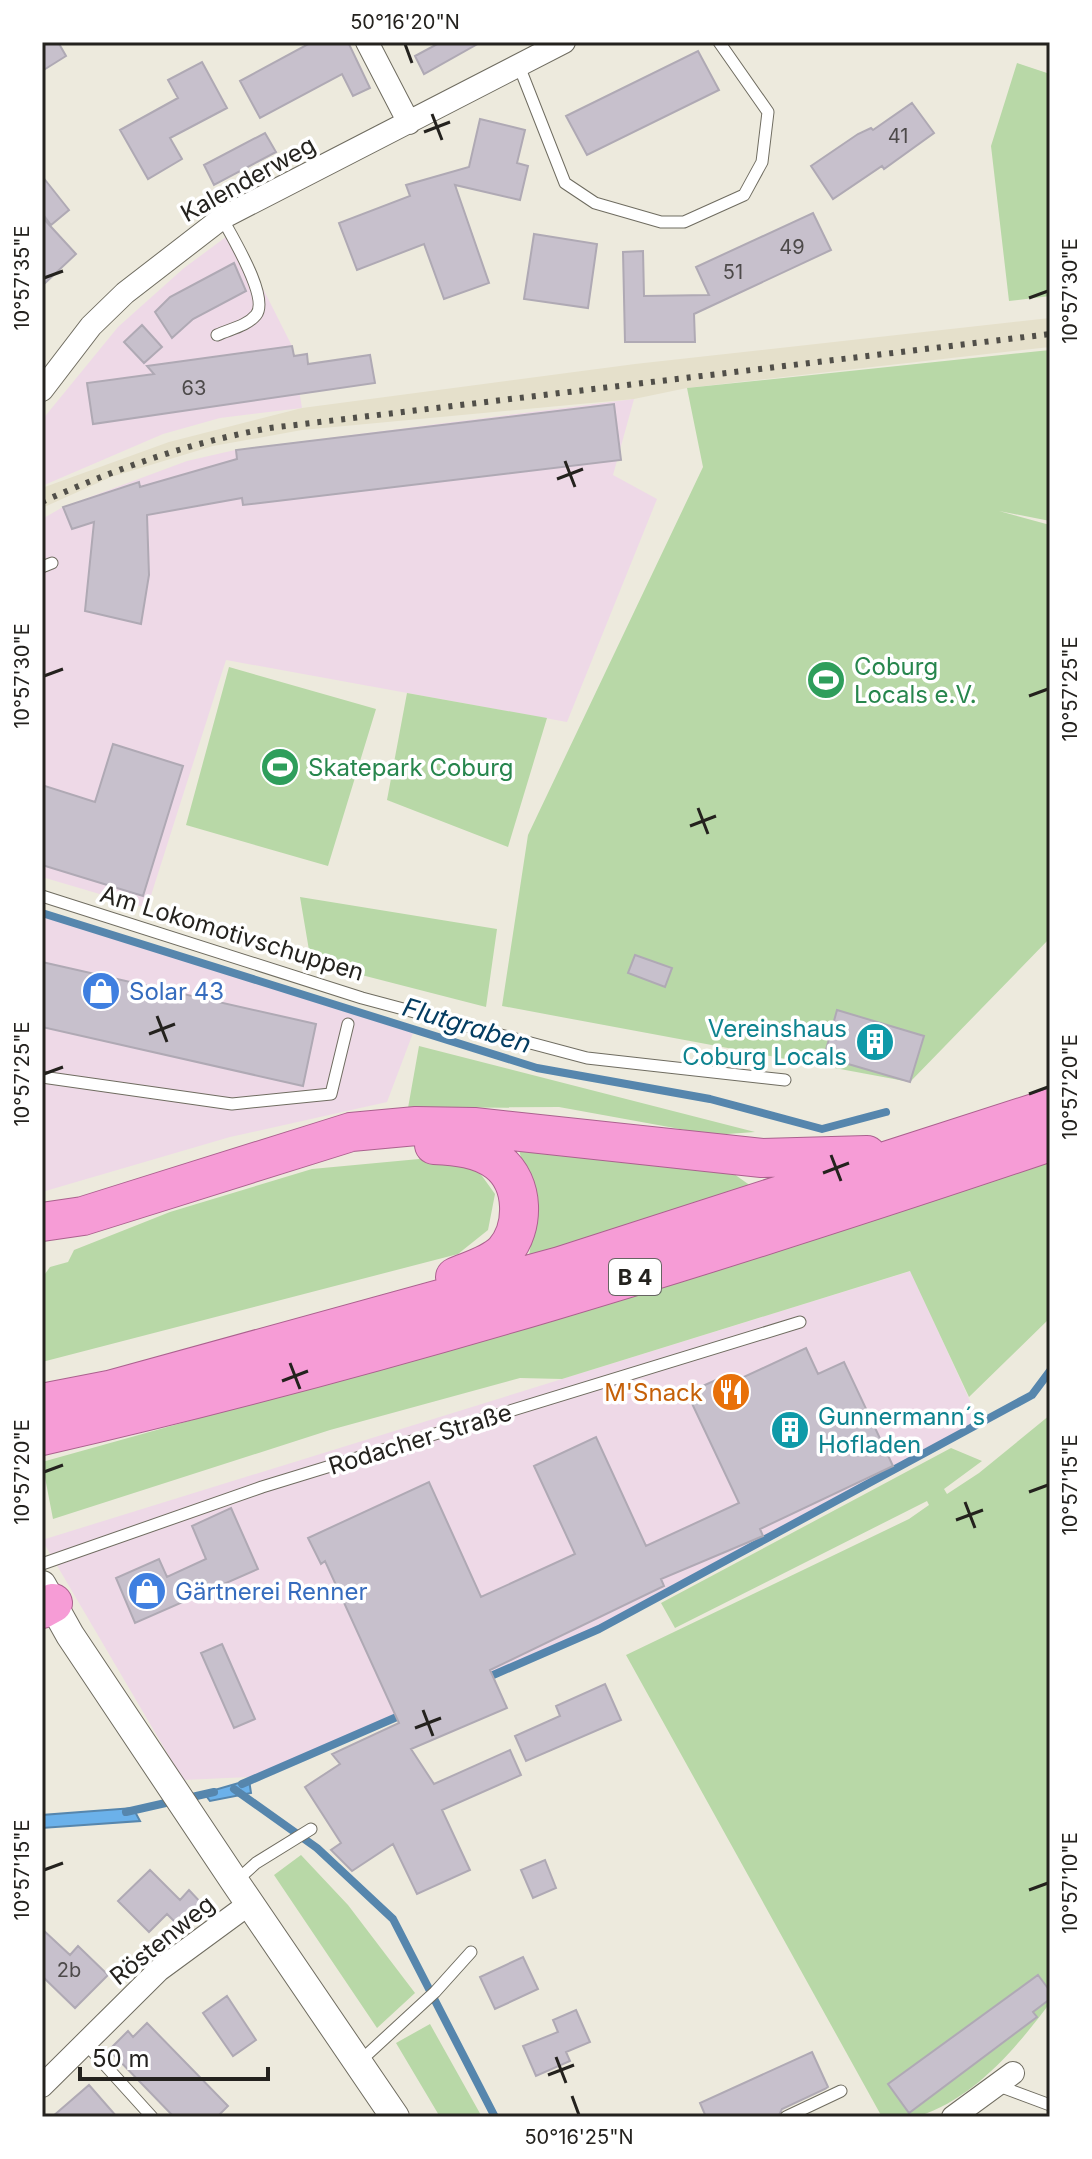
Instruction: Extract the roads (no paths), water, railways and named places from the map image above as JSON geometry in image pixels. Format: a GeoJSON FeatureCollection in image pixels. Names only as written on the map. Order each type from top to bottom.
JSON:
{"type":"FeatureCollection","features":[{"type":"Feature","properties":{"kind":"highway","name":"B 4"},"geometry":{"type":"LineString","coordinates":[[42,1403],[109,1390],[560,1266],[1050,1108]]}},
{"type":"Feature","properties":{"kind":"highway"},"geometry":{"type":"LineString","coordinates":[[42,1222],[83,1216],[351,1132],[416,1126],[474,1127],[762,1158],[910,1154]]}},
{"type":"Feature","properties":{"kind":"highway","name":"B 4"},"geometry":{"type":"LineString","coordinates":[[42,1436],[173,1406],[572,1297],[1050,1142]]}},
{"type":"Feature","properties":{"kind":"highway"},"geometry":{"type":"LineString","coordinates":[[285,1152],[466,1147],[498,1162],[508,1172],[518,1195],[519,1219],[504,1252],[488,1264],[295,1338]]}},
{"type":"Feature","properties":{"kind":"highway"},"geometry":{"type":"LineString","coordinates":[[42,1237],[83,1216]]}},
{"type":"Feature","properties":{"kind":"street"},"geometry":{"type":"LineString","coordinates":[[367,42],[409,123]]}},
{"type":"Feature","properties":{"kind":"street","name":"Kalenderweg"},"geometry":{"type":"LineString","coordinates":[[42,390],[91,326],[125,293],[222,218],[564,42]]}},
{"type":"Feature","properties":{"kind":"street"},"geometry":{"type":"LineString","coordinates":[[46,1599],[395,2117]]}},
{"type":"Feature","properties":{"kind":"street","name":"Röstenweg"},"geometry":{"type":"LineString","coordinates":[[42,2086],[242,1893]]}},
{"type":"Feature","properties":{"kind":"street"},"geometry":{"type":"LineString","coordinates":[[953,2117],[1006,2079]]}},
{"type":"Feature","properties":{"kind":"lane"},"geometry":{"type":"LineString","coordinates":[[519,66],[565,183],[595,203],[661,222],[684,222],[744,195],[762,162],[768,112],[719,42]]}},
{"type":"Feature","properties":{"kind":"lane"},"geometry":{"type":"LineString","coordinates":[[217,335],[249,322],[259,312],[261,297],[222,218]]}},
{"type":"Feature","properties":{"kind":"lane","name":"Am Lokomotivschuppen"},"geometry":{"type":"LineString","coordinates":[[42,896],[362,998],[587,1058],[785,1080]]}},
{"type":"Feature","properties":{"kind":"lane"},"geometry":{"type":"LineString","coordinates":[[42,1077],[232,1104],[331,1094],[348,1024]]}},
{"type":"Feature","properties":{"kind":"lane","name":"Rodacher Straße"},"geometry":{"type":"LineString","coordinates":[[42,1564],[262,1487],[800,1322]]}},
{"type":"Feature","properties":{"kind":"lane"},"geometry":{"type":"LineString","coordinates":[[242,1893],[256,1863],[311,1829]]}},
{"type":"Feature","properties":{"kind":"lane"},"geometry":{"type":"LineString","coordinates":[[358,2063],[435,1992],[471,1952]]}},
{"type":"Feature","properties":{"kind":"lane"},"geometry":{"type":"LineString","coordinates":[[85,2043],[152,2117]]}},
{"type":"Feature","properties":{"kind":"lane"},"geometry":{"type":"LineString","coordinates":[[1006,2079],[1030,2096],[1050,2105]]}},
{"type":"Feature","properties":{"kind":"lane"},"geometry":{"type":"LineString","coordinates":[[786,2117],[841,2091]]}},
{"type":"Feature","properties":{"kind":"water"},"geometry":{"type":"Polygon","coordinates":[[[249,1780],[251,1793],[210,1801],[204,1793],[249,1780]]]}},
{"type":"Feature","properties":{"kind":"water"},"geometry":{"type":"Polygon","coordinates":[[[133,1808],[140,1821],[42,1828],[42,1815],[133,1808]]]}},
{"type":"Feature","properties":{"kind":"waterway","name":"Flutgraben"},"geometry":{"type":"LineString","coordinates":[[42,913],[537,1068],[710,1099],[822,1129],[886,1112]]}},
{"type":"Feature","properties":{"kind":"waterway"},"geometry":{"type":"LineString","coordinates":[[484,1679],[599,1629],[1032,1395],[1050,1371]]}},
{"type":"Feature","properties":{"kind":"waterway"},"geometry":{"type":"LineString","coordinates":[[242,1784],[406,1713]]}},
{"type":"Feature","properties":{"kind":"waterway"},"geometry":{"type":"LineString","coordinates":[[234,1789],[317,1848],[393,1919],[495,2117]]}},
{"type":"Feature","properties":{"kind":"waterway"},"geometry":{"type":"LineString","coordinates":[[126,1812],[214,1792]]}},
{"type":"Feature","properties":{"kind":"railway"},"geometry":{"type":"LineString","coordinates":[[42,502],[154,458],[270,428],[1050,334]]}},
{"type":"Feature","properties":{"kind":"place","name":"Coburg Locals e.V."},"geometry":{"type":"Point","coordinates":[826,680]}},
{"type":"Feature","properties":{"kind":"place","name":"Skatepark Coburg"},"geometry":{"type":"Point","coordinates":[280,767]}},
{"type":"Feature","properties":{"kind":"place","name":"Solar 43"},"geometry":{"type":"Point","coordinates":[101,991]}},
{"type":"Feature","properties":{"kind":"place","name":"Vereinshaus Coburg Locals"},"geometry":{"type":"Point","coordinates":[875,1042]}},
{"type":"Feature","properties":{"kind":"place","name":"M'Snack"},"geometry":{"type":"Point","coordinates":[731,1392]}},
{"type":"Feature","properties":{"kind":"place","name":"Gunnermann´s Hofladen"},"geometry":{"type":"Point","coordinates":[790,1430]}},
{"type":"Feature","properties":{"kind":"place","name":"Gärtnerei Renner"},"geometry":{"type":"Point","coordinates":[147,1591]}}]}
